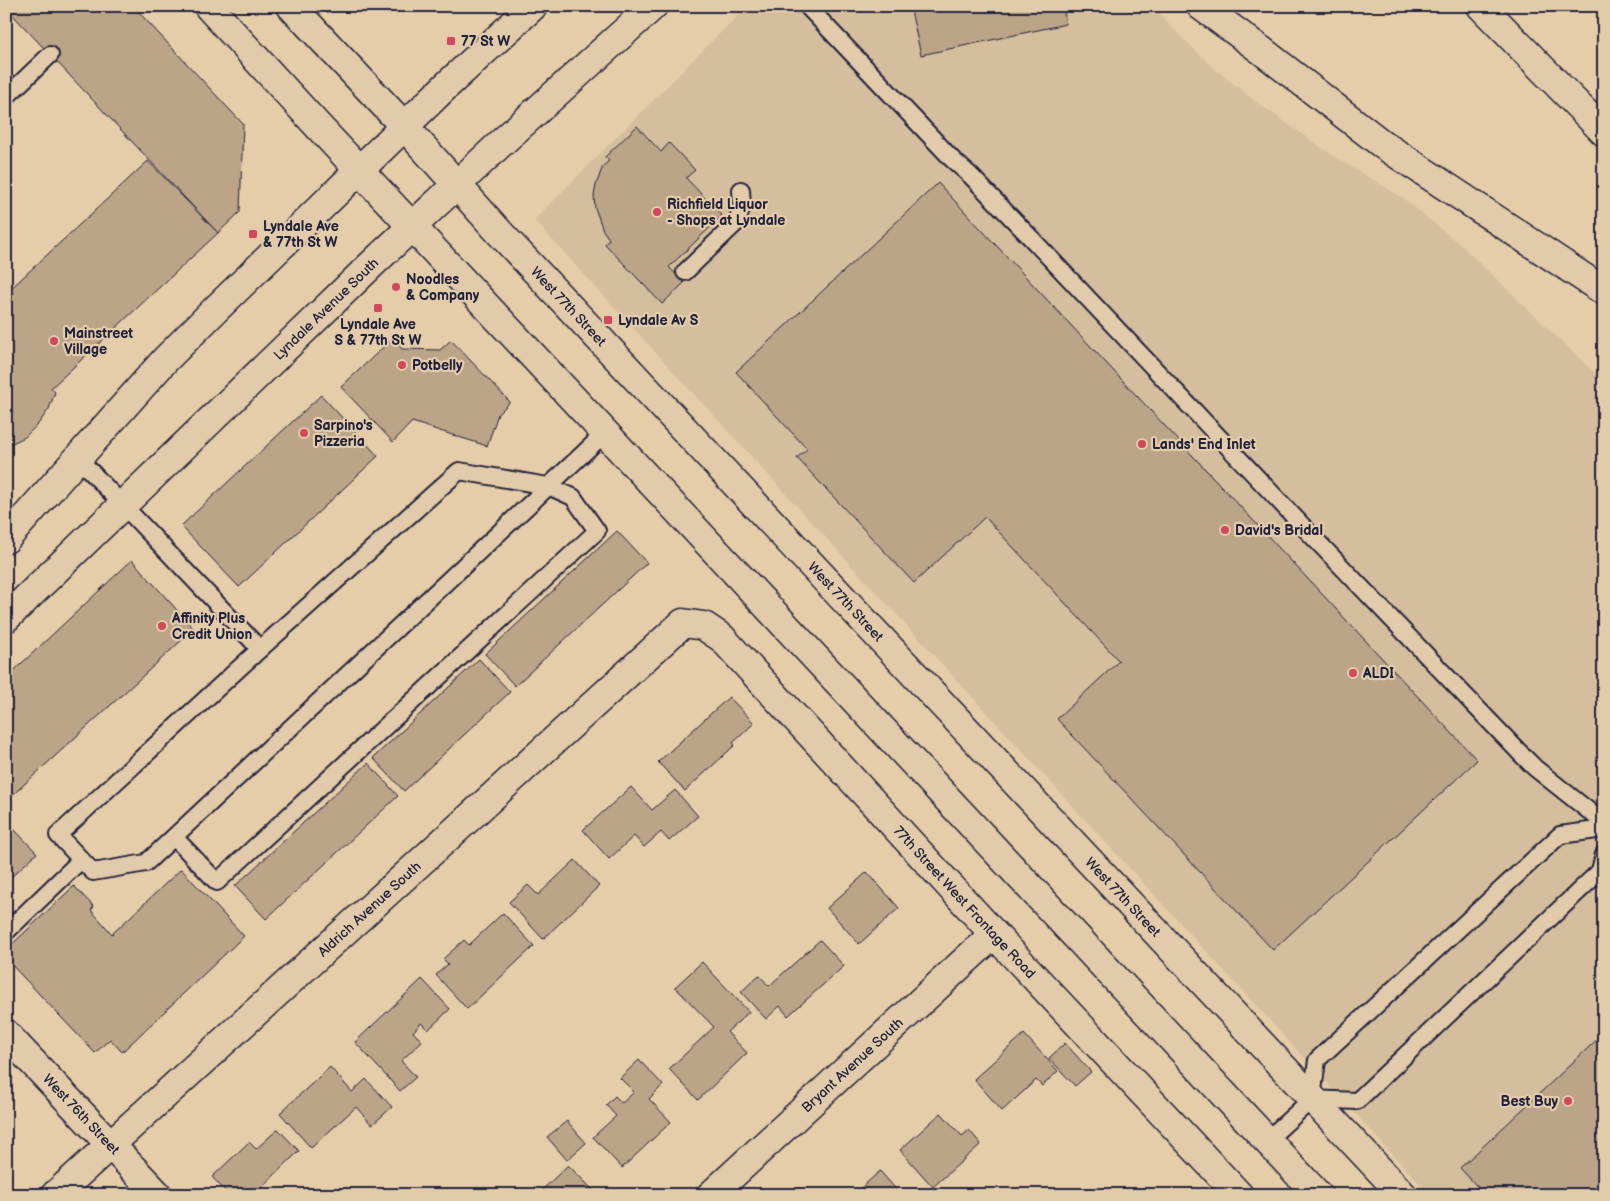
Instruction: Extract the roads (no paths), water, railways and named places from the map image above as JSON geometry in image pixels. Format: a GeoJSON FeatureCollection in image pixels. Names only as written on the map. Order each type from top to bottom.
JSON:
{"type":"FeatureCollection","features":[{"type":"Feature","properties":{"kind":"main road"},"geometry":{"type":"LineString","coordinates":[[208,6],[1318,1195]]}},
{"type":"Feature","properties":{"kind":"main road","name":"West 77th Street"},"geometry":{"type":"LineString","coordinates":[[291,6],[405,127],[457,186],[1402,1195]]}},
{"type":"Feature","properties":{"kind":"main road"},"geometry":{"type":"LineString","coordinates":[[6,539],[165,360],[446,86],[533,6]]}},
{"type":"Feature","properties":{"kind":"main road","name":"Lyndale Avenue South"},"geometry":{"type":"LineString","coordinates":[[6,618],[371,265],[500,144],[653,6]]}},
{"type":"Feature","properties":{"kind":"main road"},"geometry":{"type":"LineString","coordinates":[[1201,6],[1382,144],[1604,291]]}},
{"type":"Feature","properties":{"kind":"main road"},"geometry":{"type":"LineString","coordinates":[[1223,6],[1261,50]]}},
{"type":"Feature","properties":{"kind":"main road"},"geometry":{"type":"LineString","coordinates":[[1482,6],[1604,132]]}},
{"type":"Feature","properties":{"kind":"main road","name":"77th Street West Frontage Road"},"geometry":{"type":"LineString","coordinates":[[683,623],[704,626],[722,638],[994,934],[1239,1195]]}},
{"type":"Feature","properties":{"kind":"main road","name":"Aldrich Avenue South"},"geometry":{"type":"LineString","coordinates":[[55,1195],[683,623]]}},
{"type":"Feature","properties":{"kind":"main road","name":"Bryant Avenue South"},"geometry":{"type":"LineString","coordinates":[[711,1195],[994,934]]}},
{"type":"Feature","properties":{"kind":"main road","name":"West 76th Street"},"geometry":{"type":"LineString","coordinates":[[6,1034],[158,1195]]}},
{"type":"Feature","properties":{"kind":"lane"},"geometry":{"type":"LineString","coordinates":[[810,7],[952,160],[971,176],[1031,238],[1522,755],[1535,768],[1604,823]]}},
{"type":"Feature","properties":{"kind":"lane"},"geometry":{"type":"LineString","coordinates":[[6,97],[50,55]]}},
{"type":"Feature","properties":{"kind":"lane"},"geometry":{"type":"LineString","coordinates":[[685,272],[737,222],[742,206],[741,190]]}},
{"type":"Feature","properties":{"kind":"lane"},"geometry":{"type":"LineString","coordinates":[[174,837],[217,882],[597,531],[573,497],[548,486],[459,471],[260,649],[58,835],[93,872],[146,863],[548,486],[605,432]]}},
{"type":"Feature","properties":{"kind":"lane"},"geometry":{"type":"LineString","coordinates":[[78,458],[260,649]]}},
{"type":"Feature","properties":{"kind":"lane"},"geometry":{"type":"LineString","coordinates":[[1267,1140],[1312,1099],[1317,1060],[1560,835],[1604,829]]}},
{"type":"Feature","properties":{"kind":"lane"},"geometry":{"type":"LineString","coordinates":[[1312,1099],[1357,1101],[1600,871],[1604,854]]}},
{"type":"Feature","properties":{"kind":"lane"},"geometry":{"type":"LineString","coordinates":[[6,932],[81,860]]}},
{"type":"Feature","properties":{"kind":"place","name":"77 St W"},"geometry":{"type":"Point","coordinates":[451,41]}},
{"type":"Feature","properties":{"kind":"place","name":"Richfield Liquor - Shops at Lyndale"},"geometry":{"type":"Point","coordinates":[657,212]}},
{"type":"Feature","properties":{"kind":"place","name":"Lyndale Ave & 77th St W"},"geometry":{"type":"Point","coordinates":[253,234]}},
{"type":"Feature","properties":{"kind":"place","name":"Noodles & Company"},"geometry":{"type":"Point","coordinates":[396,287]}},
{"type":"Feature","properties":{"kind":"place","name":"Lyndale Ave S & 77th St W"},"geometry":{"type":"Point","coordinates":[378,308]}},
{"type":"Feature","properties":{"kind":"place","name":"Lyndale Av S"},"geometry":{"type":"Point","coordinates":[608,320]}},
{"type":"Feature","properties":{"kind":"place","name":"Mainstreet Village"},"geometry":{"type":"Point","coordinates":[54,341]}},
{"type":"Feature","properties":{"kind":"place","name":"Potbelly"},"geometry":{"type":"Point","coordinates":[402,365]}},
{"type":"Feature","properties":{"kind":"place","name":"Sarpino's Pizzeria"},"geometry":{"type":"Point","coordinates":[304,433]}},
{"type":"Feature","properties":{"kind":"place","name":"Lands' End Inlet"},"geometry":{"type":"Point","coordinates":[1142,444]}},
{"type":"Feature","properties":{"kind":"place","name":"David's Bridal"},"geometry":{"type":"Point","coordinates":[1225,530]}},
{"type":"Feature","properties":{"kind":"place","name":"Affinity Plus Credit Union"},"geometry":{"type":"Point","coordinates":[162,626]}},
{"type":"Feature","properties":{"kind":"place","name":"ALDI"},"geometry":{"type":"Point","coordinates":[1353,673]}},
{"type":"Feature","properties":{"kind":"place","name":"Best Buy"},"geometry":{"type":"Point","coordinates":[1568,1101]}}]}
